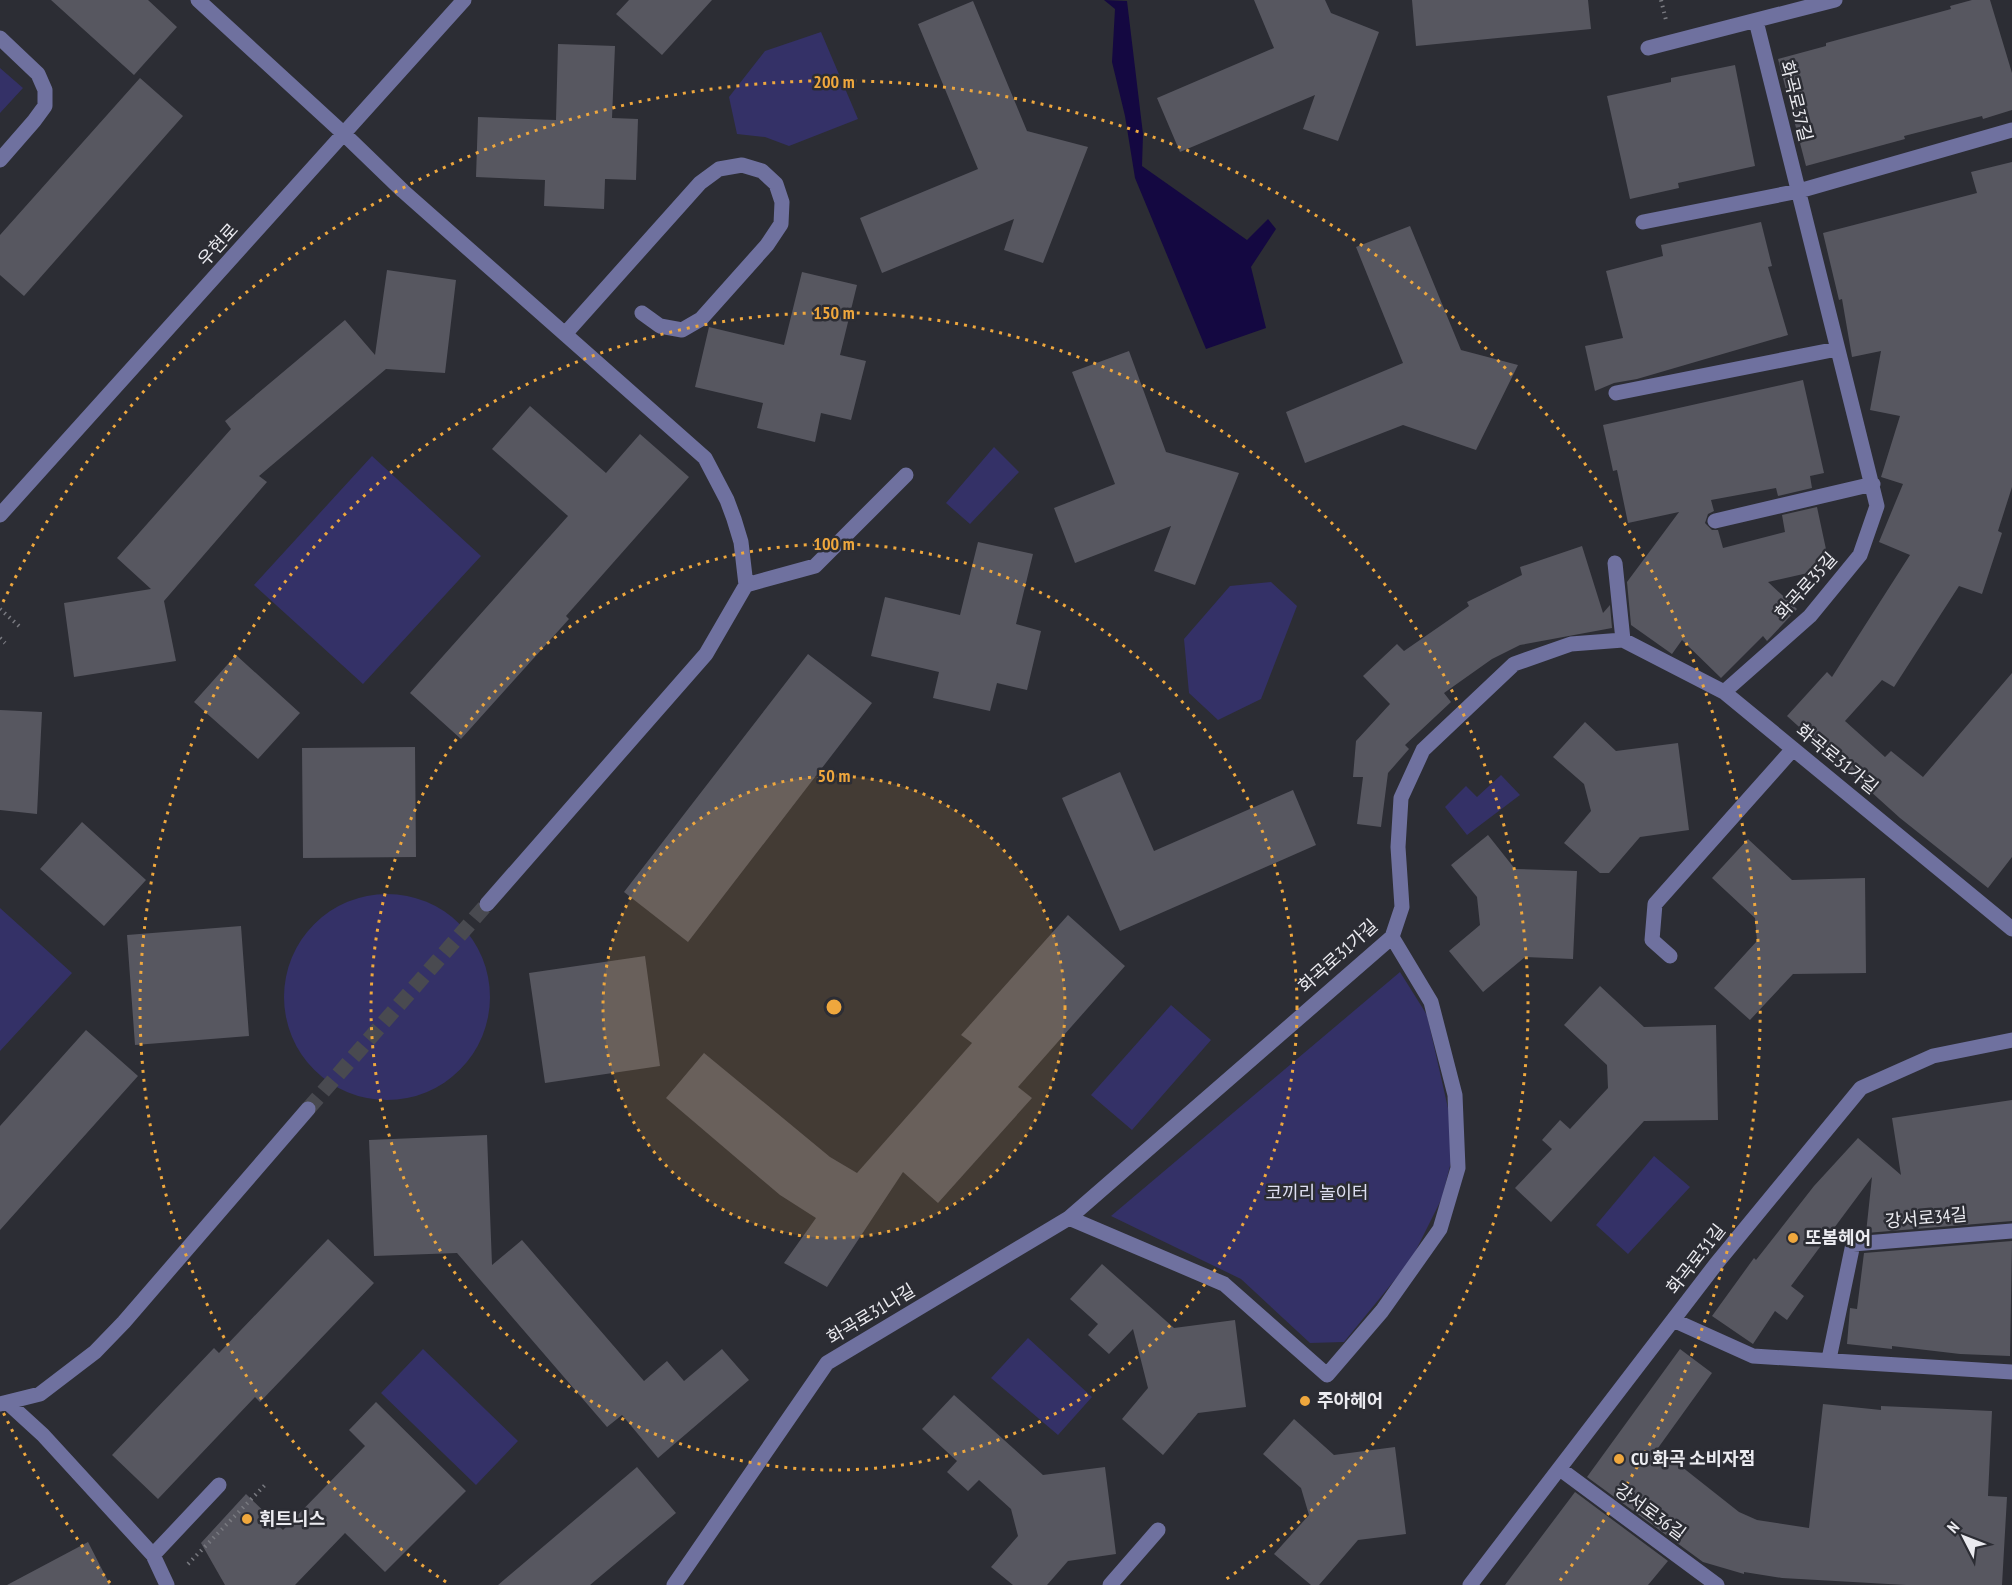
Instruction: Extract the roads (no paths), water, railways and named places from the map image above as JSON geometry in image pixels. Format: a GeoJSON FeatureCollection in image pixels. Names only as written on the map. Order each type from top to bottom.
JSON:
{"type":"FeatureCollection","features":[{"type":"Feature","properties":{"kind":"street"},"geometry":{"type":"LineString","coordinates":[[198,0],[403,191],[705,458],[727,500],[734,519],[741,542],[746,585],[706,654],[487,904]]}},
{"type":"Feature","properties":{"kind":"street","name":"우현로"},"geometry":{"type":"LineString","coordinates":[[0,515],[464,0]]}},
{"type":"Feature","properties":{"kind":"street"},"geometry":{"type":"LineString","coordinates":[[1648,48],[1835,0]]}},
{"type":"Feature","properties":{"kind":"street","name":"화곡로37길"},"geometry":{"type":"LineString","coordinates":[[1756,21],[1798,191]]}},
{"type":"Feature","properties":{"kind":"street"},"geometry":{"type":"LineString","coordinates":[[0,38],[39,74],[45,90],[45,106],[0,160]]}},
{"type":"Feature","properties":{"kind":"street"},"geometry":{"type":"LineString","coordinates":[[1643,222],[1798,191],[2012,130]]}},
{"type":"Feature","properties":{"kind":"street"},"geometry":{"type":"LineString","coordinates":[[565,333],[700,183],[719,169],[742,165],[762,171],[776,183],[782,202],[782,224],[767,245],[701,319],[682,330],[660,326],[642,313]]}},
{"type":"Feature","properties":{"kind":"street","name":"화곡로35길"},"geometry":{"type":"LineString","coordinates":[[1724,692],[1810,616],[1860,555],[1877,506],[1798,191]]}},
{"type":"Feature","properties":{"kind":"street"},"geometry":{"type":"LineString","coordinates":[[1616,393],[1837,349]]}},
{"type":"Feature","properties":{"kind":"street"},"geometry":{"type":"LineString","coordinates":[[746,585],[815,566],[906,475]]}},
{"type":"Feature","properties":{"kind":"street"},"geometry":{"type":"LineString","coordinates":[[1715,521],[1873,484]]}},
{"type":"Feature","properties":{"kind":"street"},"geometry":{"type":"LineString","coordinates":[[1615,563],[1623,640]]}},
{"type":"Feature","properties":{"kind":"street","name":"화곡로31가길"},"geometry":{"type":"LineString","coordinates":[[1068,1218],[1392,937],[1402,907],[1398,847],[1401,798],[1423,750],[1514,664],[1571,644],[1623,640],[1724,692],[2012,929]]}},
{"type":"Feature","properties":{"kind":"street"},"geometry":{"type":"LineString","coordinates":[[1670,956],[1652,940],[1655,904],[1793,749]]}},
{"type":"Feature","properties":{"kind":"street"},"geometry":{"type":"LineString","coordinates":[[1068,1218],[1224,1284],[1327,1375],[1382,1311],[1440,1228],[1458,1168],[1455,1095],[1431,1002],[1392,937]]}},
{"type":"Feature","properties":{"kind":"street","name":"화곡로31길"},"geometry":{"type":"LineString","coordinates":[[1470,1585],[1673,1320],[1810,1147],[1861,1088],[1933,1056],[2012,1040]]}},
{"type":"Feature","properties":{"kind":"street"},"geometry":{"type":"LineString","coordinates":[[4,1403],[40,1394],[95,1352],[124,1322],[308,1108]]}},
{"type":"Feature","properties":{"kind":"street","name":"화곡로31나길"},"geometry":{"type":"LineString","coordinates":[[676,1583],[827,1363],[1068,1218]]}},
{"type":"Feature","properties":{"kind":"street","name":"강서로34길"},"geometry":{"type":"LineString","coordinates":[[1829,1359],[1852,1244],[2012,1231]]}},
{"type":"Feature","properties":{"kind":"street"},"geometry":{"type":"LineString","coordinates":[[1673,1320],[1753,1356],[2012,1372]]}},
{"type":"Feature","properties":{"kind":"street"},"geometry":{"type":"LineString","coordinates":[[4,1403],[43,1435],[153,1555],[167,1585]]}},
{"type":"Feature","properties":{"kind":"street","name":"강서로36길"},"geometry":{"type":"LineString","coordinates":[[1560,1469],[1717,1585]]}},
{"type":"Feature","properties":{"kind":"street"},"geometry":{"type":"LineString","coordinates":[[153,1555],[219,1485]]}},
{"type":"Feature","properties":{"kind":"street"},"geometry":{"type":"LineString","coordinates":[[1110,1585],[1158,1530]]}},
{"type":"Feature","properties":{"kind":"tunnel"},"geometry":{"type":"LineString","coordinates":[[308,1109],[487,904]]}},
{"type":"Feature","properties":{"kind":"place","name":"또봄헤어"},"geometry":{"type":"Point","coordinates":[1793,1238]}},
{"type":"Feature","properties":{"kind":"place","name":"주아헤어"},"geometry":{"type":"Point","coordinates":[1305,1401]}},
{"type":"Feature","properties":{"kind":"place","name":"CU 화곡 소비자점"},"geometry":{"type":"Point","coordinates":[1619,1459]}},
{"type":"Feature","properties":{"kind":"place","name":"휘트니스"},"geometry":{"type":"Point","coordinates":[247,1519]}},
{"type":"Feature","properties":{"kind":"park label","name":"코끼리 놀이터"},"geometry":{"type":"Point","coordinates":[1317,1193]}}]}
